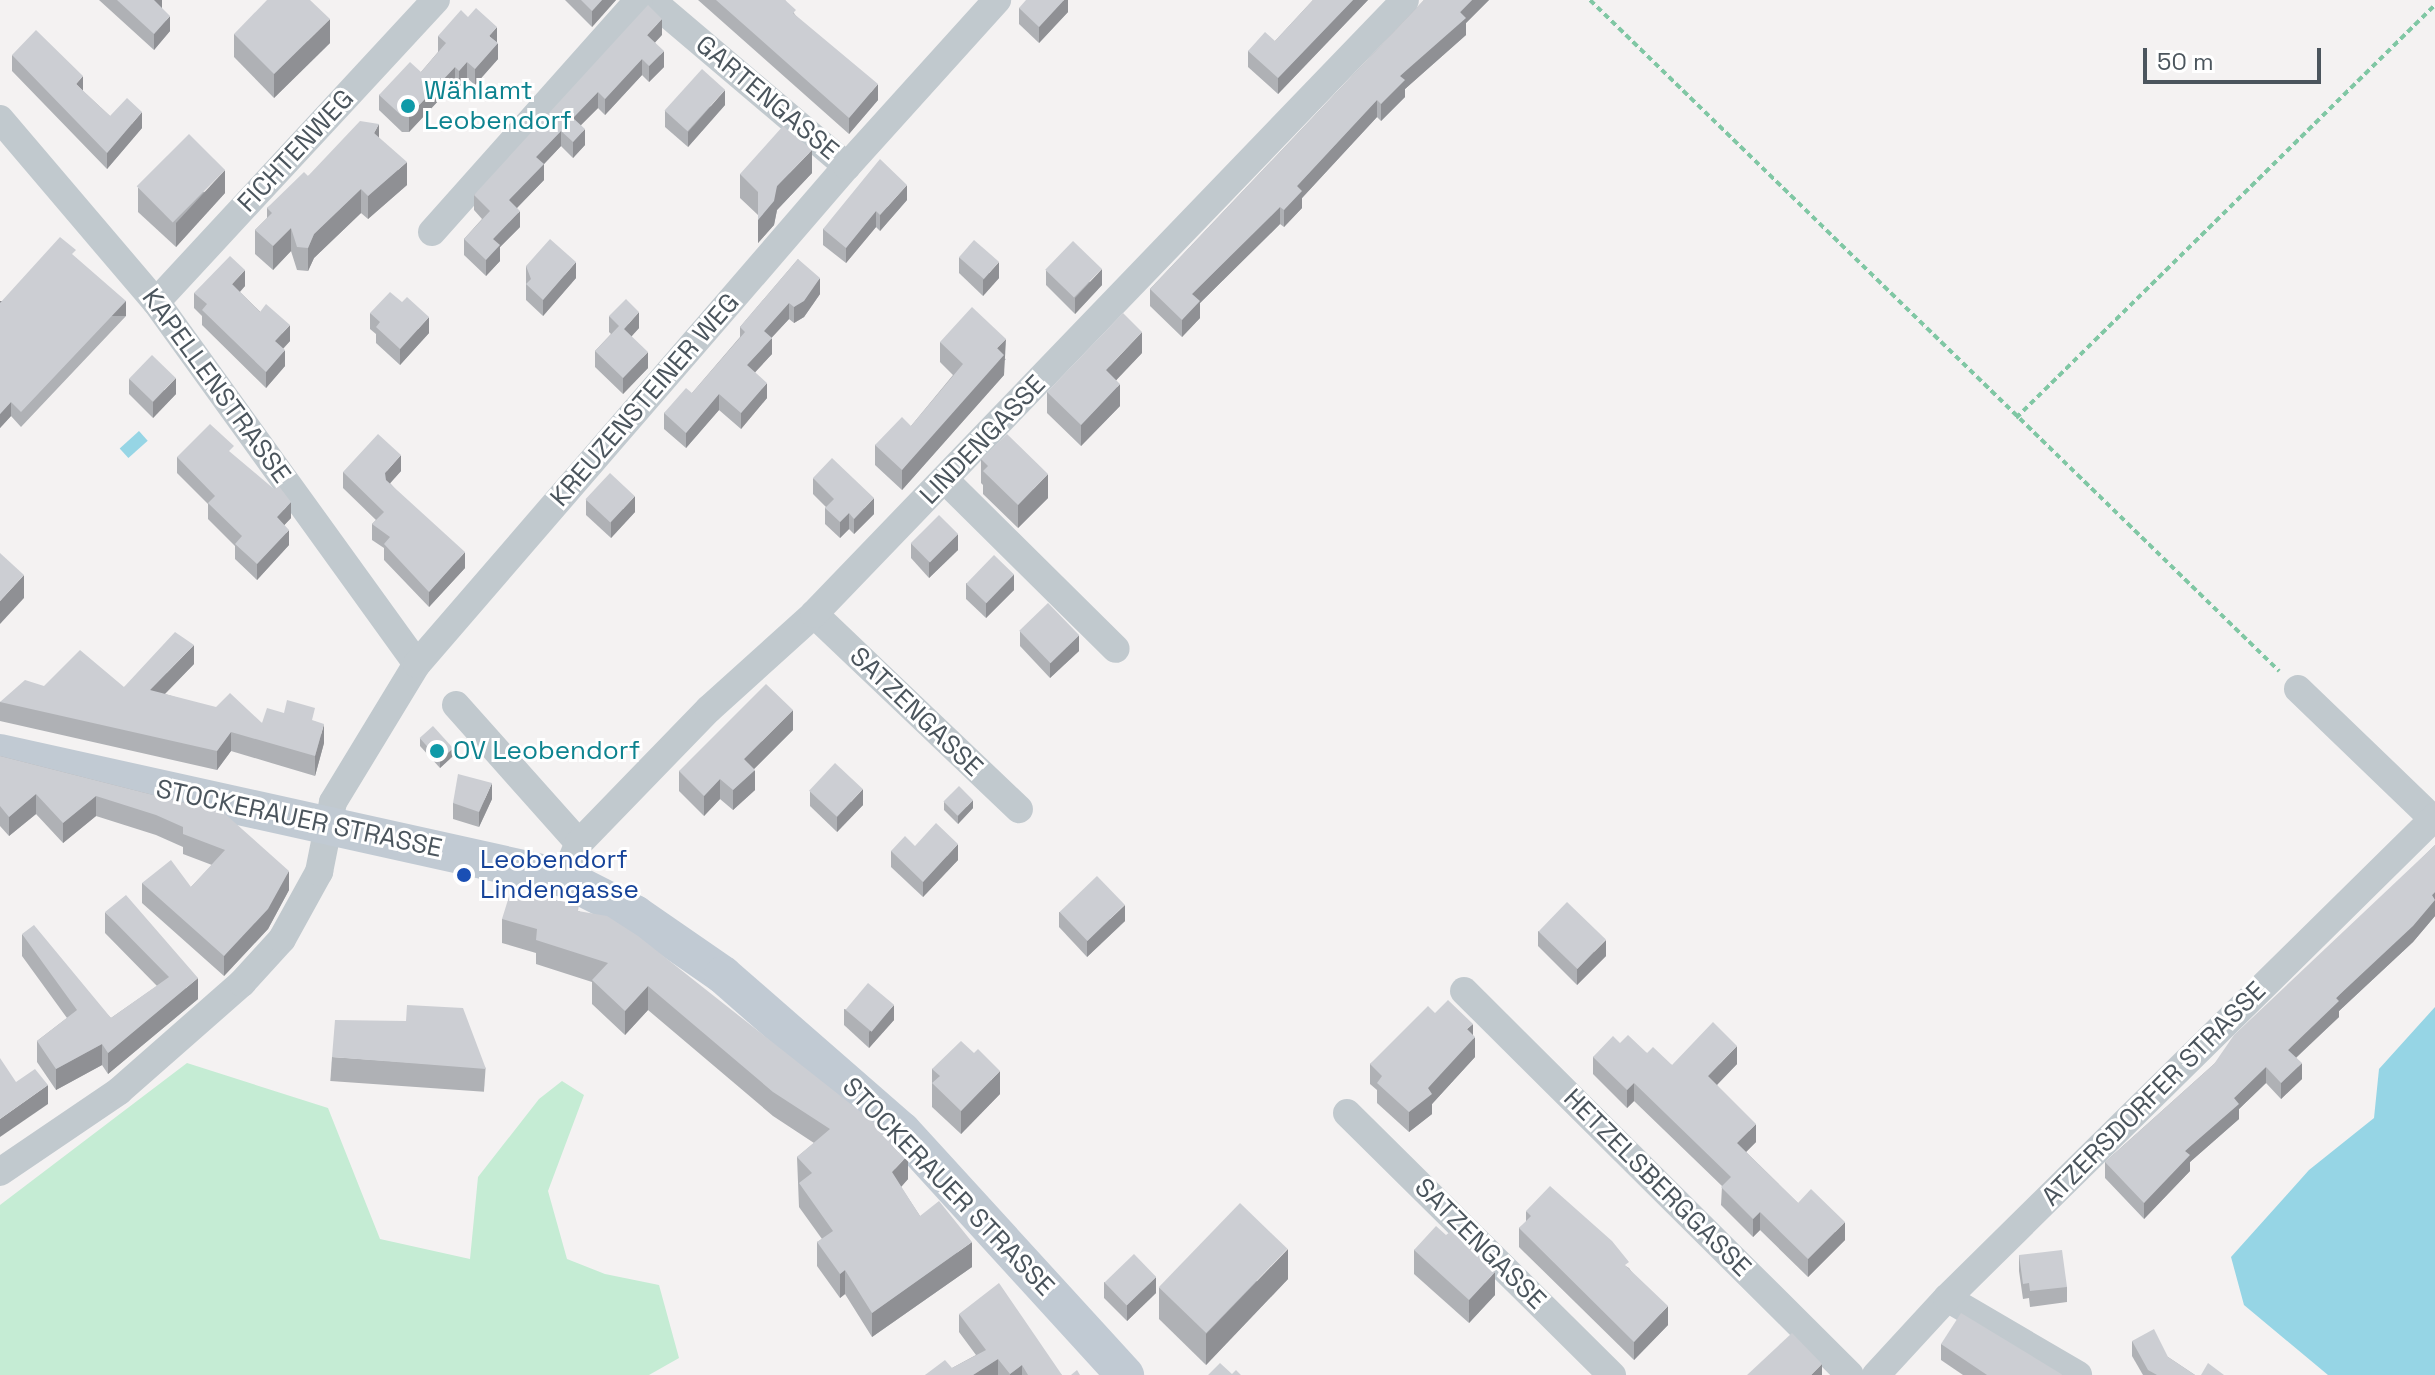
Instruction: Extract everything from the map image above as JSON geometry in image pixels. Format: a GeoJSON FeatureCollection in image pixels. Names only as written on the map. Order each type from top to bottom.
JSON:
{"type":"FeatureCollection","features":[{"type":"Feature","properties":{"kind":"street","name":"FICHTENWEG"},"geometry":{"type":"LineString","coordinates":[[156,302],[436,0]]}},
{"type":"Feature","properties":{"kind":"street"},"geometry":{"type":"LineString","coordinates":[[432,232],[639,0]]}},
{"type":"Feature","properties":{"kind":"street","name":"GARTENGASSE"},"geometry":{"type":"LineString","coordinates":[[651,0],[847,166]]}},
{"type":"Feature","properties":{"kind":"street","name":"KREUZENSTEINER WEG"},"geometry":{"type":"LineString","coordinates":[[0,1172],[119,1091],[242,983],[282,939],[307,900],[333,802],[417,664],[847,166],[997,0]]}},
{"type":"Feature","properties":{"kind":"street","name":"LINDENGASSE"},"geometry":{"type":"LineString","coordinates":[[564,878],[579,843],[709,709],[814,614],[1405,0]]}},
{"type":"Feature","properties":{"kind":"street","name":"KAPELLENSTRASSE"},"geometry":{"type":"LineString","coordinates":[[0,119],[156,302],[417,664]]}},
{"type":"Feature","properties":{"kind":"street"},"geometry":{"type":"LineString","coordinates":[[945,480],[1116,649]]}},
{"type":"Feature","properties":{"kind":"street","name":"SATZENGASSE"},"geometry":{"type":"LineString","coordinates":[[814,614],[1019,809]]}},
{"type":"Feature","properties":{"kind":"street"},"geometry":{"type":"LineString","coordinates":[[2298,689],[2434,818]]}},
{"type":"Feature","properties":{"kind":"street"},"geometry":{"type":"LineString","coordinates":[[456,705],[579,843]]}},
{"type":"Feature","properties":{"kind":"street","name":"STOCKERAUER STRASSE"},"geometry":{"type":"LineString","coordinates":[[0,753],[564,878],[635,914],[723,975],[902,1131],[1125,1375]]}},
{"type":"Feature","properties":{"kind":"street","name":"ATZERSDORFER STRASSE"},"geometry":{"type":"LineString","coordinates":[[1876,1375],[1947,1298],[2434,818]]}},
{"type":"Feature","properties":{"kind":"street","name":"HETZELSBERGGASSE"},"geometry":{"type":"LineString","coordinates":[[1464,991],[1850,1375]]}},
{"type":"Feature","properties":{"kind":"street","name":"SATZENGASSE"},"geometry":{"type":"LineString","coordinates":[[1347,1113],[1612,1375]]}},
{"type":"Feature","properties":{"kind":"street"},"geometry":{"type":"LineString","coordinates":[[1947,1298],[2078,1375]]}},
{"type":"Feature","properties":{"kind":"path"},"geometry":{"type":"LineString","coordinates":[[1590,0],[2016,418],[2298,689]]}},
{"type":"Feature","properties":{"kind":"path"},"geometry":{"type":"LineString","coordinates":[[2016,418],[2435,5]]}},
{"type":"Feature","properties":{"kind":"green space"},"geometry":{"type":"Polygon","coordinates":[[[187,1063],[328,1108],[380,1239],[470,1259],[478,1177],[539,1099],[562,1081],[584,1095],[548,1191],[567,1259],[605,1274],[659,1285],[679,1358],[649,1375],[0,1375],[0,1205],[187,1063]]]}},
{"type":"Feature","properties":{"kind":"water"},"geometry":{"type":"Polygon","coordinates":[[[139,431],[148,441],[128,458],[120,448],[139,431]]]}},
{"type":"Feature","properties":{"kind":"water"},"geometry":{"type":"Polygon","coordinates":[[[2435,1007],[2435,1375],[2328,1375],[2244,1305],[2231,1257],[2309,1170],[2374,1118],[2379,1069],[2435,1007]]]}},
{"type":"Feature","properties":{"kind":"building"},"geometry":{"type":"Polygon","coordinates":[[[117,0],[154,0],[170,16],[154,34],[117,0]]]}},
{"type":"Feature","properties":{"kind":"building"},"geometry":{"type":"Polygon","coordinates":[[[267,0],[310,0],[330,19],[274,74],[234,34],[267,0]]]}},
{"type":"Feature","properties":{"kind":"building"},"geometry":{"type":"Polygon","coordinates":[[[581,0],[602,0],[592,11],[581,0]]]}},
{"type":"Feature","properties":{"kind":"building"},"geometry":{"type":"Polygon","coordinates":[[[716,0],[785,0],[796,10],[793,13],[878,84],[849,118],[716,0]]]}},
{"type":"Feature","properties":{"kind":"building"},"geometry":{"type":"Polygon","coordinates":[[[1026,0],[1064,0],[1039,27],[1019,8],[1026,0]]]}},
{"type":"Feature","properties":{"kind":"building"},"geometry":{"type":"Polygon","coordinates":[[[1313,0],[1353,0],[1278,78],[1248,51],[1265,32],[1275,41],[1313,0]]]}},
{"type":"Feature","properties":{"kind":"building"},"geometry":{"type":"Polygon","coordinates":[[[1424,0],[1472,0],[1460,12],[1466,18],[1400,76],[1405,80],[1381,104],[1377,100],[1297,186],[1302,191],[1284,210],[1280,207],[1192,294],[1200,301],[1182,320],[1150,289],[1424,0]]]}},
{"type":"Feature","properties":{"kind":"building"},"geometry":{"type":"Polygon","coordinates":[[[648,5],[662,19],[647,35],[664,51],[649,66],[642,59],[605,99],[598,92],[573,118],[585,129],[573,142],[561,131],[536,157],[544,164],[509,200],[520,211],[493,239],[500,245],[486,260],[464,239],[490,211],[474,195],[648,5]]]}},
{"type":"Feature","properties":{"kind":"building"},"geometry":{"type":"Polygon","coordinates":[[[476,8],[497,27],[489,36],[498,43],[475,69],[467,62],[459,71],[455,67],[409,116],[402,116],[379,95],[410,62],[421,72],[446,43],[438,36],[461,10],[468,17],[476,8]]]}},
{"type":"Feature","properties":{"kind":"building"},"geometry":{"type":"Polygon","coordinates":[[[36,30],[83,76],[76,84],[110,116],[127,98],[142,112],[107,153],[12,55],[36,30]]]}},
{"type":"Feature","properties":{"kind":"building"},"geometry":{"type":"Polygon","coordinates":[[[702,69],[725,90],[688,131],[665,111],[702,69]]]}},
{"type":"Feature","properties":{"kind":"building"},"geometry":{"type":"Polygon","coordinates":[[[360,121],[379,124],[374,133],[407,162],[368,196],[361,189],[314,234],[308,248],[297,247],[291,228],[273,246],[255,230],[272,213],[267,208],[304,172],[308,176],[360,121]]]}},
{"type":"Feature","properties":{"kind":"building"},"geometry":{"type":"Polygon","coordinates":[[[783,126],[812,150],[777,186],[774,201],[758,220],[758,192],[740,174],[783,126]]]}},
{"type":"Feature","properties":{"kind":"building"},"geometry":{"type":"Polygon","coordinates":[[[189,134],[225,170],[173,222],[137,186],[189,134]]]}},
{"type":"Feature","properties":{"kind":"building"},"geometry":{"type":"Polygon","coordinates":[[[880,159],[907,185],[880,215],[876,211],[846,248],[823,229],[880,159]]]}},
{"type":"Feature","properties":{"kind":"building"},"geometry":{"type":"Polygon","coordinates":[[[60,237],[76,250],[72,254],[126,301],[21,412],[11,402],[0,414],[0,303],[60,237]]]}},
{"type":"Feature","properties":{"kind":"building"},"geometry":{"type":"Polygon","coordinates":[[[550,239],[576,262],[543,300],[526,284],[531,279],[526,266],[550,239]]]}},
{"type":"Feature","properties":{"kind":"building"},"geometry":{"type":"Polygon","coordinates":[[[974,240],[999,262],[984,279],[959,257],[974,240]]]}},
{"type":"Feature","properties":{"kind":"building"},"geometry":{"type":"Polygon","coordinates":[[[1073,241],[1102,269],[1074,298],[1045,270],[1073,241]]]}},
{"type":"Feature","properties":{"kind":"building"},"geometry":{"type":"Polygon","coordinates":[[[230,256],[245,270],[232,284],[260,312],[266,304],[290,325],[275,341],[285,350],[266,372],[202,310],[207,304],[194,293],[230,256]]]}},
{"type":"Feature","properties":{"kind":"building"},"geometry":{"type":"Polygon","coordinates":[[[798,259],[820,278],[804,301],[794,307],[789,303],[764,331],[772,338],[747,365],[767,383],[741,413],[719,394],[686,433],[664,413],[686,388],[692,393],[745,332],[740,327],[798,259]]]}},
{"type":"Feature","properties":{"kind":"building"},"geometry":{"type":"Polygon","coordinates":[[[390,292],[402,302],[407,297],[429,317],[400,349],[376,327],[380,322],[370,313],[390,292]]]}},
{"type":"Feature","properties":{"kind":"building"},"geometry":{"type":"Polygon","coordinates":[[[626,299],[639,312],[624,329],[648,352],[623,378],[595,351],[619,326],[609,316],[626,299]]]}},
{"type":"Feature","properties":{"kind":"building"},"geometry":{"type":"Polygon","coordinates":[[[972,307],[1006,339],[997,348],[1004,355],[902,470],[875,445],[902,417],[911,426],[963,364],[940,342],[972,307]]]}},
{"type":"Feature","properties":{"kind":"building"},"geometry":{"type":"Polygon","coordinates":[[[1123,313],[1142,332],[1106,370],[1120,384],[1081,425],[1047,392],[1123,313]]]}},
{"type":"Feature","properties":{"kind":"building"},"geometry":{"type":"Polygon","coordinates":[[[152,355],[176,378],[153,402],[129,379],[152,355]]]}},
{"type":"Feature","properties":{"kind":"building"},"geometry":{"type":"Polygon","coordinates":[[[210,424],[234,446],[229,451],[274,489],[278,485],[291,502],[277,517],[289,530],[257,564],[235,544],[242,536],[208,503],[215,496],[177,457],[210,424]]]}},
{"type":"Feature","properties":{"kind":"building"},"geometry":{"type":"Polygon","coordinates":[[[378,434],[401,455],[385,473],[386,480],[465,552],[429,592],[384,544],[390,537],[372,524],[384,512],[343,472],[378,434]]]}},
{"type":"Feature","properties":{"kind":"building"},"geometry":{"type":"Polygon","coordinates":[[[1007,434],[1048,474],[1018,505],[983,471],[988,466],[981,459],[1007,434]]]}},
{"type":"Feature","properties":{"kind":"building"},"geometry":{"type":"Polygon","coordinates":[[[832,458],[874,498],[854,519],[849,513],[840,522],[825,508],[834,499],[813,478],[832,458]]]}},
{"type":"Feature","properties":{"kind":"building"},"geometry":{"type":"Polygon","coordinates":[[[610,473],[635,496],[610,523],[585,499],[610,473]]]}},
{"type":"Feature","properties":{"kind":"building"},"geometry":{"type":"Polygon","coordinates":[[[939,515],[958,534],[930,562],[911,543],[939,515]]]}},
{"type":"Feature","properties":{"kind":"building"},"geometry":{"type":"Polygon","coordinates":[[[0,553],[24,575],[0,601],[0,553]]]}},
{"type":"Feature","properties":{"kind":"building"},"geometry":{"type":"Polygon","coordinates":[[[994,555],[1014,574],[986,603],[966,584],[994,555]]]}},
{"type":"Feature","properties":{"kind":"building"},"geometry":{"type":"Polygon","coordinates":[[[1048,603],[1079,635],[1050,663],[1019,631],[1048,603]]]}},
{"type":"Feature","properties":{"kind":"building"},"geometry":{"type":"Polygon","coordinates":[[[175,632],[194,645],[150,690],[216,707],[230,693],[262,723],[267,708],[284,713],[287,700],[315,708],[312,720],[324,724],[315,756],[231,732],[217,751],[0,702],[25,680],[44,686],[80,650],[124,687],[175,632]]]}},
{"type":"Feature","properties":{"kind":"building"},"geometry":{"type":"Polygon","coordinates":[[[766,684],[793,710],[744,759],[755,770],[733,790],[720,779],[704,796],[679,771],[766,684]]]}},
{"type":"Feature","properties":{"kind":"building"},"geometry":{"type":"Polygon","coordinates":[[[433,726],[453,748],[440,760],[420,738],[433,726]]]}},
{"type":"Feature","properties":{"kind":"building"},"geometry":{"type":"Polygon","coordinates":[[[0,756],[224,813],[289,871],[268,909],[224,956],[142,883],[171,860],[191,887],[225,850],[183,834],[183,827],[156,815],[96,796],[63,823],[36,794],[9,817],[0,806],[0,756]]]}},
{"type":"Feature","properties":{"kind":"building"},"geometry":{"type":"Polygon","coordinates":[[[835,763],[863,789],[837,817],[809,791],[835,763]]]}},
{"type":"Feature","properties":{"kind":"building"},"geometry":{"type":"Polygon","coordinates":[[[458,774],[492,783],[479,812],[453,803],[458,774]]]}},
{"type":"Feature","properties":{"kind":"building"},"geometry":{"type":"Polygon","coordinates":[[[959,786],[973,800],[958,816],[943,802],[959,786]]]}},
{"type":"Feature","properties":{"kind":"building"},"geometry":{"type":"Polygon","coordinates":[[[936,823],[958,844],[923,882],[891,851],[905,836],[915,846],[936,823]]]}},
{"type":"Feature","properties":{"kind":"building"},"geometry":{"type":"Polygon","coordinates":[[[2435,845],[2435,892],[2432,895],[2435,900],[2413,926],[2336,998],[2339,1001],[2288,1050],[2302,1063],[2281,1083],[2266,1067],[2234,1098],[2239,1104],[2185,1151],[2190,1155],[2144,1203],[2105,1162],[2214,1064],[2234,1035],[2435,845]]]}},
{"type":"Feature","properties":{"kind":"building"},"geometry":{"type":"Polygon","coordinates":[[[1097,876],[1125,905],[1087,941],[1060,912],[1097,876]]]}},
{"type":"Feature","properties":{"kind":"building"},"geometry":{"type":"Polygon","coordinates":[[[511,890],[579,905],[578,911],[607,916],[638,936],[881,1128],[908,1155],[892,1172],[920,1216],[939,1201],[972,1242],[872,1313],[845,1270],[840,1274],[817,1242],[833,1231],[799,1183],[812,1173],[797,1157],[830,1129],[773,1092],[648,986],[625,1011],[592,980],[608,963],[536,940],[537,929],[502,919],[511,890]]]}},
{"type":"Feature","properties":{"kind":"building"},"geometry":{"type":"Polygon","coordinates":[[[126,895],[198,978],[108,1053],[102,1044],[56,1069],[37,1041],[77,1010],[22,934],[34,925],[111,1018],[169,977],[105,912],[126,895]]]}},
{"type":"Feature","properties":{"kind":"building"},"geometry":{"type":"Polygon","coordinates":[[[1567,902],[1606,940],[1577,969],[1539,931],[1567,902]]]}},
{"type":"Feature","properties":{"kind":"building"},"geometry":{"type":"Polygon","coordinates":[[[868,983],[894,1005],[872,1032],[846,1010],[868,983]]]}},
{"type":"Feature","properties":{"kind":"building"},"geometry":{"type":"Polygon","coordinates":[[[1448,1000],[1473,1024],[1467,1029],[1475,1037],[1428,1088],[1432,1094],[1409,1112],[1377,1083],[1382,1076],[1370,1064],[1428,1006],[1435,1013],[1448,1000]]]}},
{"type":"Feature","properties":{"kind":"building"},"geometry":{"type":"Polygon","coordinates":[[[407,1005],[463,1008],[486,1069],[332,1057],[335,1020],[406,1021],[407,1005]]]}},
{"type":"Feature","properties":{"kind":"building"},"geometry":{"type":"Polygon","coordinates":[[[1713,1022],[1737,1046],[1708,1076],[1756,1124],[1737,1143],[1798,1203],[1811,1189],[1845,1222],[1808,1259],[1760,1212],[1753,1219],[1721,1187],[1731,1177],[1634,1083],[1627,1090],[1593,1057],[1613,1036],[1620,1043],[1628,1035],[1647,1053],[1653,1047],[1672,1065],[1713,1022]]]}},
{"type":"Feature","properties":{"kind":"building"},"geometry":{"type":"Polygon","coordinates":[[[961,1041],[974,1053],[978,1049],[1000,1071],[961,1111],[932,1083],[940,1076],[932,1069],[961,1041]]]}},
{"type":"Feature","properties":{"kind":"building"},"geometry":{"type":"Polygon","coordinates":[[[0,1058],[16,1082],[35,1069],[48,1085],[0,1119],[0,1058]]]}},
{"type":"Feature","properties":{"kind":"building"},"geometry":{"type":"Polygon","coordinates":[[[1550,1186],[1612,1241],[1629,1262],[1625,1265],[1668,1306],[1634,1342],[1519,1228],[1531,1216],[1526,1211],[1550,1186]]]}},
{"type":"Feature","properties":{"kind":"building"},"geometry":{"type":"Polygon","coordinates":[[[1240,1203],[1287,1249],[1206,1333],[1159,1287],[1240,1203]]]}},
{"type":"Feature","properties":{"kind":"building"},"geometry":{"type":"Polygon","coordinates":[[[1436,1226],[1446,1235],[1454,1229],[1495,1272],[1469,1300],[1414,1250],[1436,1226]]]}},
{"type":"Feature","properties":{"kind":"building"},"geometry":{"type":"Polygon","coordinates":[[[2062,1250],[2067,1287],[2030,1291],[2029,1283],[2023,1284],[2019,1255],[2062,1250]]]}},
{"type":"Feature","properties":{"kind":"building"},"geometry":{"type":"Polygon","coordinates":[[[1134,1254],[1156,1277],[1127,1305],[1105,1282],[1134,1254]]]}},
{"type":"Feature","properties":{"kind":"building"},"geometry":{"type":"Polygon","coordinates":[[[999,1283],[1062,1375],[1028,1375],[1022,1365],[1010,1374],[998,1359],[973,1375],[925,1375],[945,1360],[952,1368],[986,1350],[959,1314],[999,1283]]]}},
{"type":"Feature","properties":{"kind":"building"},"geometry":{"type":"Polygon","coordinates":[[[1961,1313],[2063,1375],[1987,1375],[1941,1344],[1961,1313]]]}},
{"type":"Feature","properties":{"kind":"building"},"geometry":{"type":"Polygon","coordinates":[[[2154,1329],[2168,1357],[2195,1375],[2157,1375],[2148,1370],[2132,1341],[2154,1329]]]}},
{"type":"Feature","properties":{"kind":"building"},"geometry":{"type":"Polygon","coordinates":[[[1792,1333],[1822,1364],[1811,1375],[1747,1375],[1792,1333]]]}},
{"type":"Feature","properties":{"kind":"building"},"geometry":{"type":"Polygon","coordinates":[[[1220,1363],[1232,1374],[1236,1370],[1241,1375],[1208,1375],[1220,1363]]]}},
{"type":"Feature","properties":{"kind":"building"},"geometry":{"type":"Polygon","coordinates":[[[2208,1363],[2224,1375],[2201,1375],[2208,1363]]]}},
{"type":"Feature","properties":{"kind":"place","name":"Wählamt Leobendorf"},"geometry":{"type":"Point","coordinates":[408,106]}},
{"type":"Feature","properties":{"kind":"place","name":"OV Leobendorf"},"geometry":{"type":"Point","coordinates":[437,751]}},
{"type":"Feature","properties":{"kind":"place","name":"Leobendorf Lindengasse"},"geometry":{"type":"Point","coordinates":[464,875]}}]}
